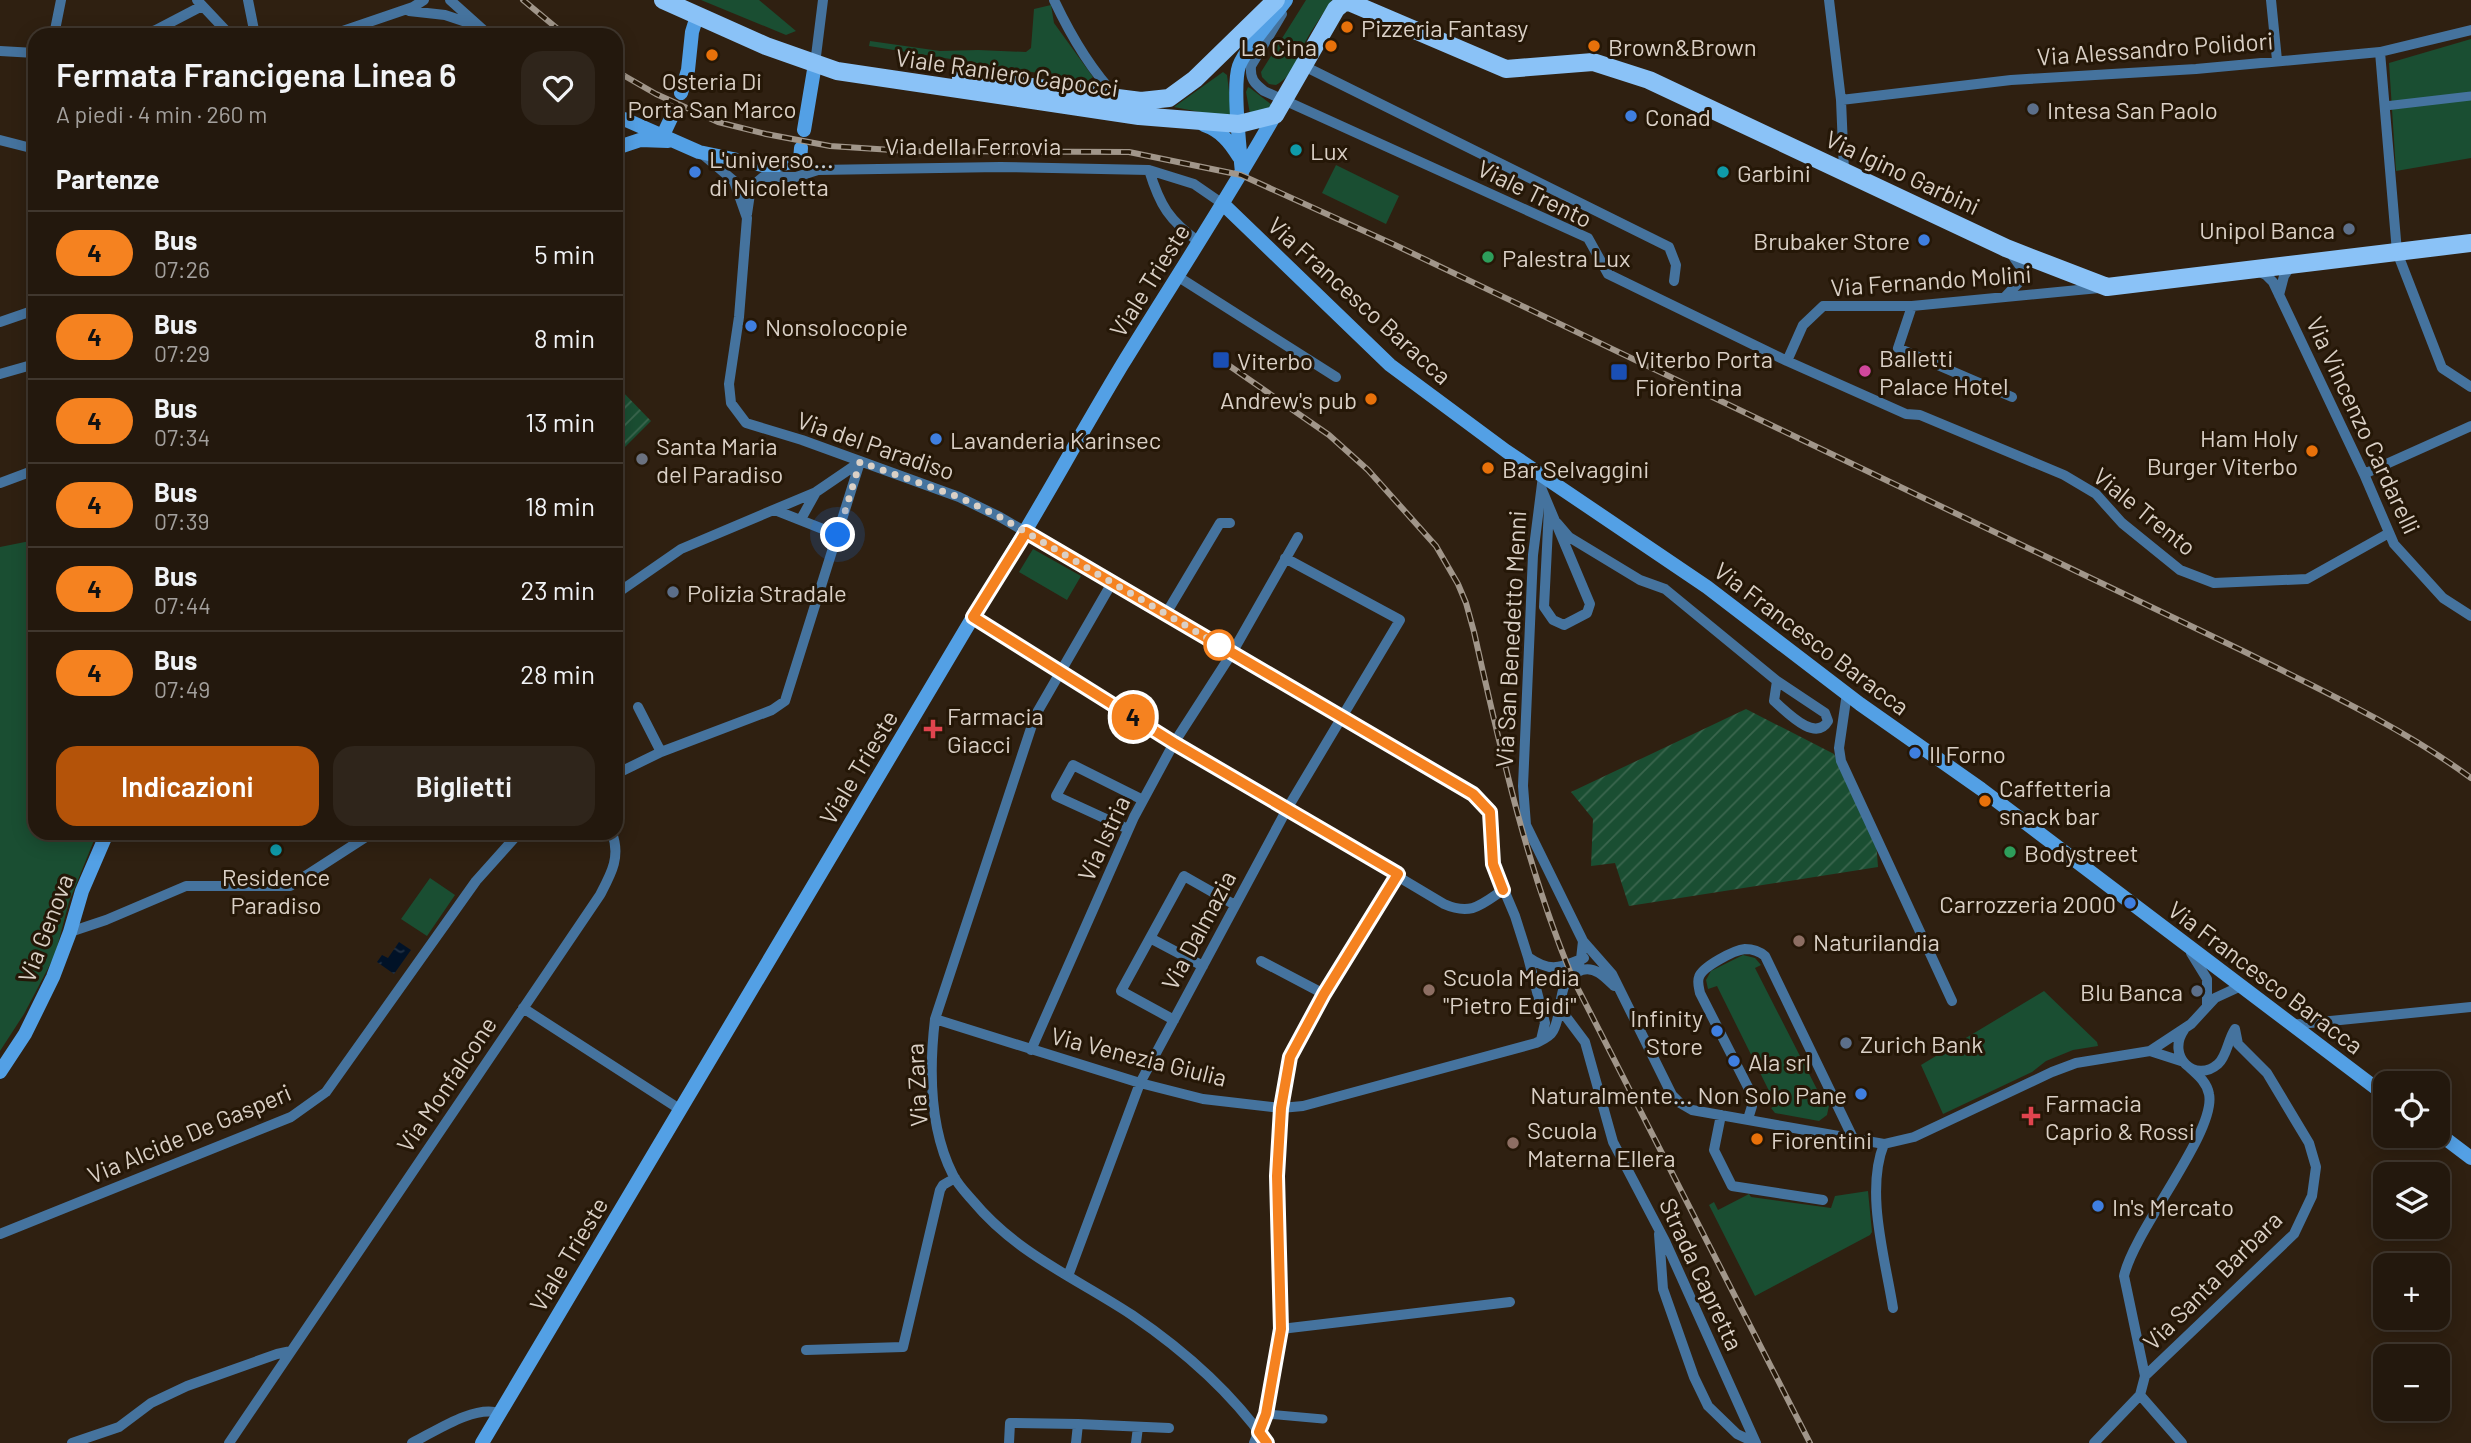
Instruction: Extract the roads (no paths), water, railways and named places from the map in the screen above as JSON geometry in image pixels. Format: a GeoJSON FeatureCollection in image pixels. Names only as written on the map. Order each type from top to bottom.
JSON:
{"type":"FeatureCollection","features":[{"type":"Feature","properties":{"kind":"main road","name":"Viale Raniero Capocci"},"geometry":{"type":"LineString","coordinates":[[663,0],[766,46],[837,71],[1139,116],[1193,121],[1239,124],[1279,108]]}},
{"type":"Feature","properties":{"kind":"main road","name":"Viale Raniero Capocci"},"geometry":{"type":"LineString","coordinates":[[815,64],[837,61],[1148,102],[1170,97],[1195,79],[1276,0]]}},
{"type":"Feature","properties":{"kind":"main road"},"geometry":{"type":"LineString","coordinates":[[1242,173],[1239,157],[1239,65],[1288,0]]}},
{"type":"Feature","properties":{"kind":"main road"},"geometry":{"type":"LineString","coordinates":[[1279,108],[1343,3]]}},
{"type":"Feature","properties":{"kind":"main road","name":"Via Igino Garbini"},"geometry":{"type":"LineString","coordinates":[[1343,3],[1506,69],[1593,62],[1649,80],[2006,248],[2107,287],[2290,267],[2471,243]]}},
{"type":"Feature","properties":{"kind":"main road"},"geometry":{"type":"LineString","coordinates":[[681,93],[688,70],[692,32],[697,16]]}},
{"type":"Feature","properties":{"kind":"main road"},"geometry":{"type":"LineString","coordinates":[[804,130],[815,64]]}},
{"type":"Feature","properties":{"kind":"main road","name":"Viale Trieste"},"geometry":{"type":"LineString","coordinates":[[482,1443],[1279,108]]}},
{"type":"Feature","properties":{"kind":"main road"},"geometry":{"type":"LineString","coordinates":[[663,135],[673,114]]}},
{"type":"Feature","properties":{"kind":"main road","name":"Via della Ferrovia"},"geometry":{"type":"LineString","coordinates":[[623,120],[699,152],[762,165],[779,165],[800,154]]}},
{"type":"Feature","properties":{"kind":"main road"},"geometry":{"type":"LineString","coordinates":[[1193,121],[1218,130],[1239,157]]}},
{"type":"Feature","properties":{"kind":"main road"},"geometry":{"type":"LineString","coordinates":[[623,146],[640,140],[680,142]]}},
{"type":"Feature","properties":{"kind":"main road","name":"Via Francesco Baracca"},"geometry":{"type":"LineString","coordinates":[[1223,205],[1391,365],[1542,481],[1707,587],[1847,693],[1981,789],[2373,1086]]}},
{"type":"Feature","properties":{"kind":"main road","name":"Via Genova"},"geometry":{"type":"LineString","coordinates":[[0,1072],[25,1034],[53,977],[82,891],[104,840]]}},
{"type":"Feature","properties":{"kind":"main road"},"geometry":{"type":"LineString","coordinates":[[2450,1142],[2471,1157]]}},
{"type":"Feature","properties":{"kind":"street"},"geometry":{"type":"LineString","coordinates":[[55,28],[61,0]]}},
{"type":"Feature","properties":{"kind":"street"},"geometry":{"type":"LineString","coordinates":[[248,0],[254,28]]}},
{"type":"Feature","properties":{"kind":"street"},"geometry":{"type":"LineString","coordinates":[[351,28],[413,7],[424,0]]}},
{"type":"Feature","properties":{"kind":"street"},"geometry":{"type":"LineString","coordinates":[[815,64],[823,0]]}},
{"type":"Feature","properties":{"kind":"street"},"geometry":{"type":"LineString","coordinates":[[1055,0],[1063,21],[1105,85],[1118,99]]}},
{"type":"Feature","properties":{"kind":"street"},"geometry":{"type":"LineString","coordinates":[[1288,0],[1251,66],[1250,75],[1255,84],[1264,91],[1276,91],[1299,73]]}},
{"type":"Feature","properties":{"kind":"street"},"geometry":{"type":"LineString","coordinates":[[1829,0],[1841,100],[1844,171]]}},
{"type":"Feature","properties":{"kind":"street"},"geometry":{"type":"LineString","coordinates":[[2271,0],[2277,60]]}},
{"type":"Feature","properties":{"kind":"street"},"geometry":{"type":"LineString","coordinates":[[452,1],[480,28]]}},
{"type":"Feature","properties":{"kind":"street"},"geometry":{"type":"LineString","coordinates":[[159,28],[199,3],[223,28]]}},
{"type":"Feature","properties":{"kind":"street"},"geometry":{"type":"LineString","coordinates":[[398,11],[445,15],[478,26]]}},
{"type":"Feature","properties":{"kind":"street","name":"Via Alessandro Polidori"},"geometry":{"type":"LineString","coordinates":[[1841,100],[2011,80],[2196,69],[2380,52],[2471,30]]}},
{"type":"Feature","properties":{"kind":"street"},"geometry":{"type":"LineString","coordinates":[[0,51],[28,53]]}},
{"type":"Feature","properties":{"kind":"street"},"geometry":{"type":"LineString","coordinates":[[2380,52],[2398,252],[2442,368],[2471,387]]}},
{"type":"Feature","properties":{"kind":"street","name":"Viale Trento"},"geometry":{"type":"LineString","coordinates":[[1299,73],[1669,247],[1676,265],[1674,281]]}},
{"type":"Feature","properties":{"kind":"street","name":"Viale Trento"},"geometry":{"type":"LineString","coordinates":[[1264,91],[1279,108],[1588,238],[1608,274],[1656,302],[1906,414],[1920,415],[2064,475],[2096,494],[2122,523],[2180,570],[2214,583],[2307,579],[2389,533]]}},
{"type":"Feature","properties":{"kind":"street"},"geometry":{"type":"LineString","coordinates":[[2385,106],[2471,96]]}},
{"type":"Feature","properties":{"kind":"street"},"geometry":{"type":"LineString","coordinates":[[0,140],[28,146]]}},
{"type":"Feature","properties":{"kind":"street"},"geometry":{"type":"LineString","coordinates":[[699,152],[734,181],[747,218]]}},
{"type":"Feature","properties":{"kind":"street","name":"Via della Ferrovia"},"geometry":{"type":"LineString","coordinates":[[800,154],[818,170],[1000,167],[1149,170],[1194,184],[1223,205]]}},
{"type":"Feature","properties":{"kind":"street"},"geometry":{"type":"LineString","coordinates":[[747,218],[751,187],[763,177],[796,177],[818,170]]}},
{"type":"Feature","properties":{"kind":"street"},"geometry":{"type":"LineString","coordinates":[[1149,170],[1157,197],[1166,214],[1199,242]]}},
{"type":"Feature","properties":{"kind":"street","name":"Via del Paradiso"},"geometry":{"type":"LineString","coordinates":[[747,218],[739,317],[729,384],[731,403],[746,423],[959,497],[1167,612],[1231,653],[1473,794],[1485,804],[1492,820],[1490,840],[1493,864],[1515,916],[1528,957],[1545,1023],[1541,1040]]}},
{"type":"Feature","properties":{"kind":"street"},"geometry":{"type":"LineString","coordinates":[[2005,297],[2017,286],[2024,272],[2006,248]]}},
{"type":"Feature","properties":{"kind":"street","name":"Via Vincenzo Cardarelli"},"geometry":{"type":"LineString","coordinates":[[2290,267],[2284,276],[2279,295],[2389,533],[2395,544],[2443,598],[2471,616]]}},
{"type":"Feature","properties":{"kind":"street"},"geometry":{"type":"LineString","coordinates":[[2256,270],[2273,282],[2279,295]]}},
{"type":"Feature","properties":{"kind":"street"},"geometry":{"type":"LineString","coordinates":[[1177,276],[1336,377]]}},
{"type":"Feature","properties":{"kind":"street","name":"Via Fernando Molini"},"geometry":{"type":"LineString","coordinates":[[1787,361],[1803,325],[1823,306],[1912,306],[2107,287]]}},
{"type":"Feature","properties":{"kind":"street"},"geometry":{"type":"LineString","coordinates":[[1912,306],[1898,348],[2012,397]]}},
{"type":"Feature","properties":{"kind":"street"},"geometry":{"type":"LineString","coordinates":[[0,322],[28,312]]}},
{"type":"Feature","properties":{"kind":"street"},"geometry":{"type":"LineString","coordinates":[[0,374],[28,366]]}},
{"type":"Feature","properties":{"kind":"street"},"geometry":{"type":"LineString","coordinates":[[2364,474],[2471,426]]}},
{"type":"Feature","properties":{"kind":"street"},"geometry":{"type":"LineString","coordinates":[[623,589],[681,549],[816,492],[860,462]]}},
{"type":"Feature","properties":{"kind":"street"},"geometry":{"type":"LineString","coordinates":[[623,771],[661,752],[772,710],[785,701],[860,462]]}},
{"type":"Feature","properties":{"kind":"street"},"geometry":{"type":"LineString","coordinates":[[0,483],[28,473]]}},
{"type":"Feature","properties":{"kind":"street"},"geometry":{"type":"LineString","coordinates":[[1542,481],[1549,508],[1569,537],[1640,580],[1665,589],[1777,681],[1825,713],[1828,721],[1825,726],[1817,730],[1809,728],[1774,701],[1777,681]]}},
{"type":"Feature","properties":{"kind":"street","name":"Via San Benedetto Menni"},"geometry":{"type":"LineString","coordinates":[[1542,481],[1534,555],[1524,813],[1535,846],[1583,941],[1598,967],[1612,974],[1672,1095],[1680,1103],[1692,1110],[1884,1144]]}},
{"type":"Feature","properties":{"kind":"street"},"geometry":{"type":"LineString","coordinates":[[801,519],[816,492]]}},
{"type":"Feature","properties":{"kind":"street"},"geometry":{"type":"LineString","coordinates":[[1549,508],[1544,607],[1553,620],[1564,625],[1587,613],[1590,604],[1558,523]]}},
{"type":"Feature","properties":{"kind":"street"},"geometry":{"type":"LineString","coordinates":[[775,510],[838,535]]}},
{"type":"Feature","properties":{"kind":"street"},"geometry":{"type":"LineString","coordinates":[[1167,612],[1220,523],[1230,523]]}},
{"type":"Feature","properties":{"kind":"street","name":"Via Istria"},"geometry":{"type":"LineString","coordinates":[[1031,1050],[1143,800],[1174,743],[1231,653],[1298,537]]}},
{"type":"Feature","properties":{"kind":"street","name":"Via Dalmazia"},"geometry":{"type":"LineString","coordinates":[[1068,1276],[1140,1083],[1287,809],[1400,620],[1285,558]]}},
{"type":"Feature","properties":{"kind":"street","name":"Via Zara"},"geometry":{"type":"LineString","coordinates":[[1113,581],[1035,716],[935,1018],[931,1048],[937,1125],[954,1178],[994,1226],[1045,1264],[1130,1314],[1185,1355],[1267,1443]]}},
{"type":"Feature","properties":{"kind":"street"},"geometry":{"type":"LineString","coordinates":[[973,617],[1174,743],[1433,897],[1459,910],[1477,907],[1503,890]]}},
{"type":"Feature","properties":{"kind":"street"},"geometry":{"type":"LineString","coordinates":[[1847,693],[1839,748],[1841,761],[1952,1001]]}},
{"type":"Feature","properties":{"kind":"street"},"geometry":{"type":"LineString","coordinates":[[638,707],[661,752]]}},
{"type":"Feature","properties":{"kind":"street"},"geometry":{"type":"LineString","coordinates":[[1128,829],[1056,796],[1073,765],[1143,800]]}},
{"type":"Feature","properties":{"kind":"street"},"geometry":{"type":"LineString","coordinates":[[70,932],[106,920],[186,886],[290,886],[361,840]]}},
{"type":"Feature","properties":{"kind":"street","name":"Via Alcide De Gasperi"},"geometry":{"type":"LineString","coordinates":[[0,1234],[291,1117],[326,1092],[476,881],[513,840]]}},
{"type":"Feature","properties":{"kind":"street","name":"Via Monfalcone"},"geometry":{"type":"LineString","coordinates":[[229,1443],[600,895],[616,860],[615,840]]}},
{"type":"Feature","properties":{"kind":"street"},"geometry":{"type":"LineString","coordinates":[[1254,1443],[1266,1414],[1281,1329],[1277,1176],[1281,1108],[1290,1057],[1324,994],[1398,874]]}},
{"type":"Feature","properties":{"kind":"street"},"geometry":{"type":"LineString","coordinates":[[1174,1020],[1121,991],[1184,876],[1235,905]]}},
{"type":"Feature","properties":{"kind":"street"},"geometry":{"type":"LineString","coordinates":[[1150,938],[1203,966]]}},
{"type":"Feature","properties":{"kind":"street"},"geometry":{"type":"LineString","coordinates":[[1575,973],[1581,959],[1583,941]]}},
{"type":"Feature","properties":{"kind":"street"},"geometry":{"type":"LineString","coordinates":[[2183,942],[2204,972],[2208,986],[2207,1005]]}},
{"type":"Feature","properties":{"kind":"street"},"geometry":{"type":"LineString","coordinates":[[1748,1119],[1752,1095],[1700,993],[1698,983],[1699,975],[1704,969],[1738,950],[1747,949],[1757,950],[1765,956],[1853,1138]]}},
{"type":"Feature","properties":{"kind":"street"},"geometry":{"type":"LineString","coordinates":[[1528,957],[1551,968],[1561,968],[1581,959],[1592,958],[1598,967],[1575,973],[1567,979],[1560,996],[1561,1010],[1554,1030],[1541,1040]]}},
{"type":"Feature","properties":{"kind":"street"},"geometry":{"type":"LineString","coordinates":[[1261,961],[1324,994]]}},
{"type":"Feature","properties":{"kind":"street"},"geometry":{"type":"LineString","coordinates":[[2094,1443],[2140,1395],[2145,1376],[2124,1276],[2126,1266],[2207,1118],[2210,1096],[2206,1084],[2186,1065],[2179,1054],[2179,1040],[2207,1005],[2226,991],[2241,986]]}},
{"type":"Feature","properties":{"kind":"street"},"geometry":{"type":"LineString","coordinates":[[2290,1025],[2471,1007]]}},
{"type":"Feature","properties":{"kind":"street"},"geometry":{"type":"LineString","coordinates":[[523,1008],[681,1110]]}},
{"type":"Feature","properties":{"kind":"street","name":"Strada Capretta"},"geometry":{"type":"LineString","coordinates":[[1561,1010],[1585,1042],[1613,1142],[1659,1229],[1756,1443]]}},
{"type":"Feature","properties":{"kind":"street","name":"Via Venezia Giulia"},"geometry":{"type":"LineString","coordinates":[[935,1018],[1140,1083],[1203,1099],[1281,1108],[1303,1106],[1541,1040]]}},
{"type":"Feature","properties":{"kind":"street"},"geometry":{"type":"LineString","coordinates":[[1893,1308],[1874,1192],[1879,1155],[1884,1144],[1914,1137],[2076,1063],[2150,1051],[2186,1028]]}},
{"type":"Feature","properties":{"kind":"street","name":"Via Santa Barbara"},"geometry":{"type":"LineString","coordinates":[[2145,1376],[2294,1234],[2312,1196],[2316,1167],[2309,1143],[2267,1073],[2238,1044],[2235,1029],[2218,1064],[2206,1070],[2186,1065]]}},
{"type":"Feature","properties":{"kind":"street"},"geometry":{"type":"LineString","coordinates":[[2150,1051],[2186,1065]]}},
{"type":"Feature","properties":{"kind":"street"},"geometry":{"type":"LineString","coordinates":[[1721,1115],[1714,1150],[1732,1186],[1824,1200]]}},
{"type":"Feature","properties":{"kind":"street"},"geometry":{"type":"LineString","coordinates":[[806,1350],[903,1347],[940,1190],[954,1178]]}},
{"type":"Feature","properties":{"kind":"street"},"geometry":{"type":"LineString","coordinates":[[1659,1229],[1663,1289],[1694,1377],[1708,1406],[1737,1434],[1756,1443]]}},
{"type":"Feature","properties":{"kind":"street"},"geometry":{"type":"LineString","coordinates":[[1281,1329],[1510,1302]]}},
{"type":"Feature","properties":{"kind":"street"},"geometry":{"type":"LineString","coordinates":[[72,1443],[119,1427],[150,1402],[187,1386],[291,1351]]}},
{"type":"Feature","properties":{"kind":"street"},"geometry":{"type":"LineString","coordinates":[[2140,1395],[2182,1443]]}},
{"type":"Feature","properties":{"kind":"street"},"geometry":{"type":"LineString","coordinates":[[412,1443],[473,1413],[485,1410],[499,1413]]}},
{"type":"Feature","properties":{"kind":"street"},"geometry":{"type":"LineString","coordinates":[[1266,1414],[1323,1419]]}},
{"type":"Feature","properties":{"kind":"street"},"geometry":{"type":"LineString","coordinates":[[1009,1443],[1010,1423],[1169,1428]]}},
{"type":"Feature","properties":{"kind":"street"},"geometry":{"type":"LineString","coordinates":[[1076,1443],[1078,1424]]}},
{"type":"Feature","properties":{"kind":"street"},"geometry":{"type":"LineString","coordinates":[[1136,1443],[1138,1427]]}},
{"type":"Feature","properties":{"kind":"water"},"geometry":{"type":"Polygon","coordinates":[[[399,942],[411,950],[394,974],[377,962],[382,955],[388,958],[399,942]]]}},
{"type":"Feature","properties":{"kind":"railway"},"geometry":{"type":"LineString","coordinates":[[523,0],[557,28]]}},
{"type":"Feature","properties":{"kind":"railway"},"geometry":{"type":"LineString","coordinates":[[623,75],[656,94],[718,122],[830,146],[908,151],[1129,152],[1241,175],[1395,245],[2241,650],[2388,725],[2471,778]]}},
{"type":"Feature","properties":{"kind":"railway"},"geometry":{"type":"LineString","coordinates":[[1221,360],[1329,435],[1368,470],[1436,546],[1458,584],[1474,632],[1528,851],[1556,937],[1573,979],[1810,1443]]}},
{"type":"Feature","properties":{"kind":"place","name":"Pizzeria Fantasy"},"geometry":{"type":"Point","coordinates":[1347,27]}},
{"type":"Feature","properties":{"kind":"place","name":"La Cina"},"geometry":{"type":"Point","coordinates":[1331,46]}},
{"type":"Feature","properties":{"kind":"place","name":"Brown&Brown"},"geometry":{"type":"Point","coordinates":[1594,46]}},
{"type":"Feature","properties":{"kind":"place","name":"Osteria Di Porta San Marco"},"geometry":{"type":"Point","coordinates":[712,55]}},
{"type":"Feature","properties":{"kind":"place","name":"Intesa San Paolo"},"geometry":{"type":"Point","coordinates":[2033,109]}},
{"type":"Feature","properties":{"kind":"place","name":"Conad"},"geometry":{"type":"Point","coordinates":[1631,116]}},
{"type":"Feature","properties":{"kind":"place","name":"Lux"},"geometry":{"type":"Point","coordinates":[1296,150]}},
{"type":"Feature","properties":{"kind":"place","name":"L'universo... di Nicoletta"},"geometry":{"type":"Point","coordinates":[695,172]}},
{"type":"Feature","properties":{"kind":"place","name":"Garbini"},"geometry":{"type":"Point","coordinates":[1723,172]}},
{"type":"Feature","properties":{"kind":"place","name":"Unipol Banca"},"geometry":{"type":"Point","coordinates":[2349,229]}},
{"type":"Feature","properties":{"kind":"place","name":"Brubaker Store"},"geometry":{"type":"Point","coordinates":[1924,240]}},
{"type":"Feature","properties":{"kind":"place","name":"Palestra Lux"},"geometry":{"type":"Point","coordinates":[1488,257]}},
{"type":"Feature","properties":{"kind":"place","name":"Nonsolocopie"},"geometry":{"type":"Point","coordinates":[751,326]}},
{"type":"Feature","properties":{"kind":"place","name":"Viterbo"},"geometry":{"type":"Point","coordinates":[1221,360]}},
{"type":"Feature","properties":{"kind":"place","name":"Balletti Palace Hotel"},"geometry":{"type":"Point","coordinates":[1865,371]}},
{"type":"Feature","properties":{"kind":"place","name":"Viterbo Porta Fiorentina"},"geometry":{"type":"Point","coordinates":[1619,372]}},
{"type":"Feature","properties":{"kind":"place","name":"Andrew's pub"},"geometry":{"type":"Point","coordinates":[1371,399]}},
{"type":"Feature","properties":{"kind":"place","name":"Lavanderia Karinsec"},"geometry":{"type":"Point","coordinates":[936,439]}},
{"type":"Feature","properties":{"kind":"place","name":"Ham Holy Burger Viterbo"},"geometry":{"type":"Point","coordinates":[2312,451]}},
{"type":"Feature","properties":{"kind":"place","name":"Santa Maria del Paradiso"},"geometry":{"type":"Point","coordinates":[642,459]}},
{"type":"Feature","properties":{"kind":"place","name":"Bar Selvaggini"},"geometry":{"type":"Point","coordinates":[1488,468]}},
{"type":"Feature","properties":{"kind":"place","name":"Polizia Stradale"},"geometry":{"type":"Point","coordinates":[673,592]}},
{"type":"Feature","properties":{"kind":"place","name":"Farmacia Giacci"},"geometry":{"type":"Point","coordinates":[933,729]}},
{"type":"Feature","properties":{"kind":"place","name":"Il Forno"},"geometry":{"type":"Point","coordinates":[1915,753]}},
{"type":"Feature","properties":{"kind":"place","name":"Caffetteria snack bar"},"geometry":{"type":"Point","coordinates":[1985,801]}},
{"type":"Feature","properties":{"kind":"place","name":"Residence Paradiso"},"geometry":{"type":"Point","coordinates":[276,850]}},
{"type":"Feature","properties":{"kind":"place","name":"Bodystreet"},"geometry":{"type":"Point","coordinates":[2010,852]}},
{"type":"Feature","properties":{"kind":"place","name":"Carrozzeria 2000"},"geometry":{"type":"Point","coordinates":[2130,903]}},
{"type":"Feature","properties":{"kind":"place","name":"Naturilandia"},"geometry":{"type":"Point","coordinates":[1799,941]}},
{"type":"Feature","properties":{"kind":"place","name":"Scuola Media \"Pietro Egidi\""},"geometry":{"type":"Point","coordinates":[1429,990]}},
{"type":"Feature","properties":{"kind":"place","name":"Blu Banca"},"geometry":{"type":"Point","coordinates":[2197,991]}},
{"type":"Feature","properties":{"kind":"place","name":"Infinity Store"},"geometry":{"type":"Point","coordinates":[1717,1031]}},
{"type":"Feature","properties":{"kind":"place","name":"Zurich Bank"},"geometry":{"type":"Point","coordinates":[1846,1043]}},
{"type":"Feature","properties":{"kind":"place","name":"Ala srl"},"geometry":{"type":"Point","coordinates":[1734,1061]}},
{"type":"Feature","properties":{"kind":"place","name":"Naturalmente... Non Solo Pane"},"geometry":{"type":"Point","coordinates":[1861,1094]}},
{"type":"Feature","properties":{"kind":"place","name":"Farmacia Caprio & Rossi"},"geometry":{"type":"Point","coordinates":[2031,1116]}},
{"type":"Feature","properties":{"kind":"place","name":"Fiorentini"},"geometry":{"type":"Point","coordinates":[1757,1139]}},
{"type":"Feature","properties":{"kind":"place","name":"Scuola Materna Ellera"},"geometry":{"type":"Point","coordinates":[1513,1143]}},
{"type":"Feature","properties":{"kind":"place","name":"In's Mercato"},"geometry":{"type":"Point","coordinates":[2098,1206]}}]}
